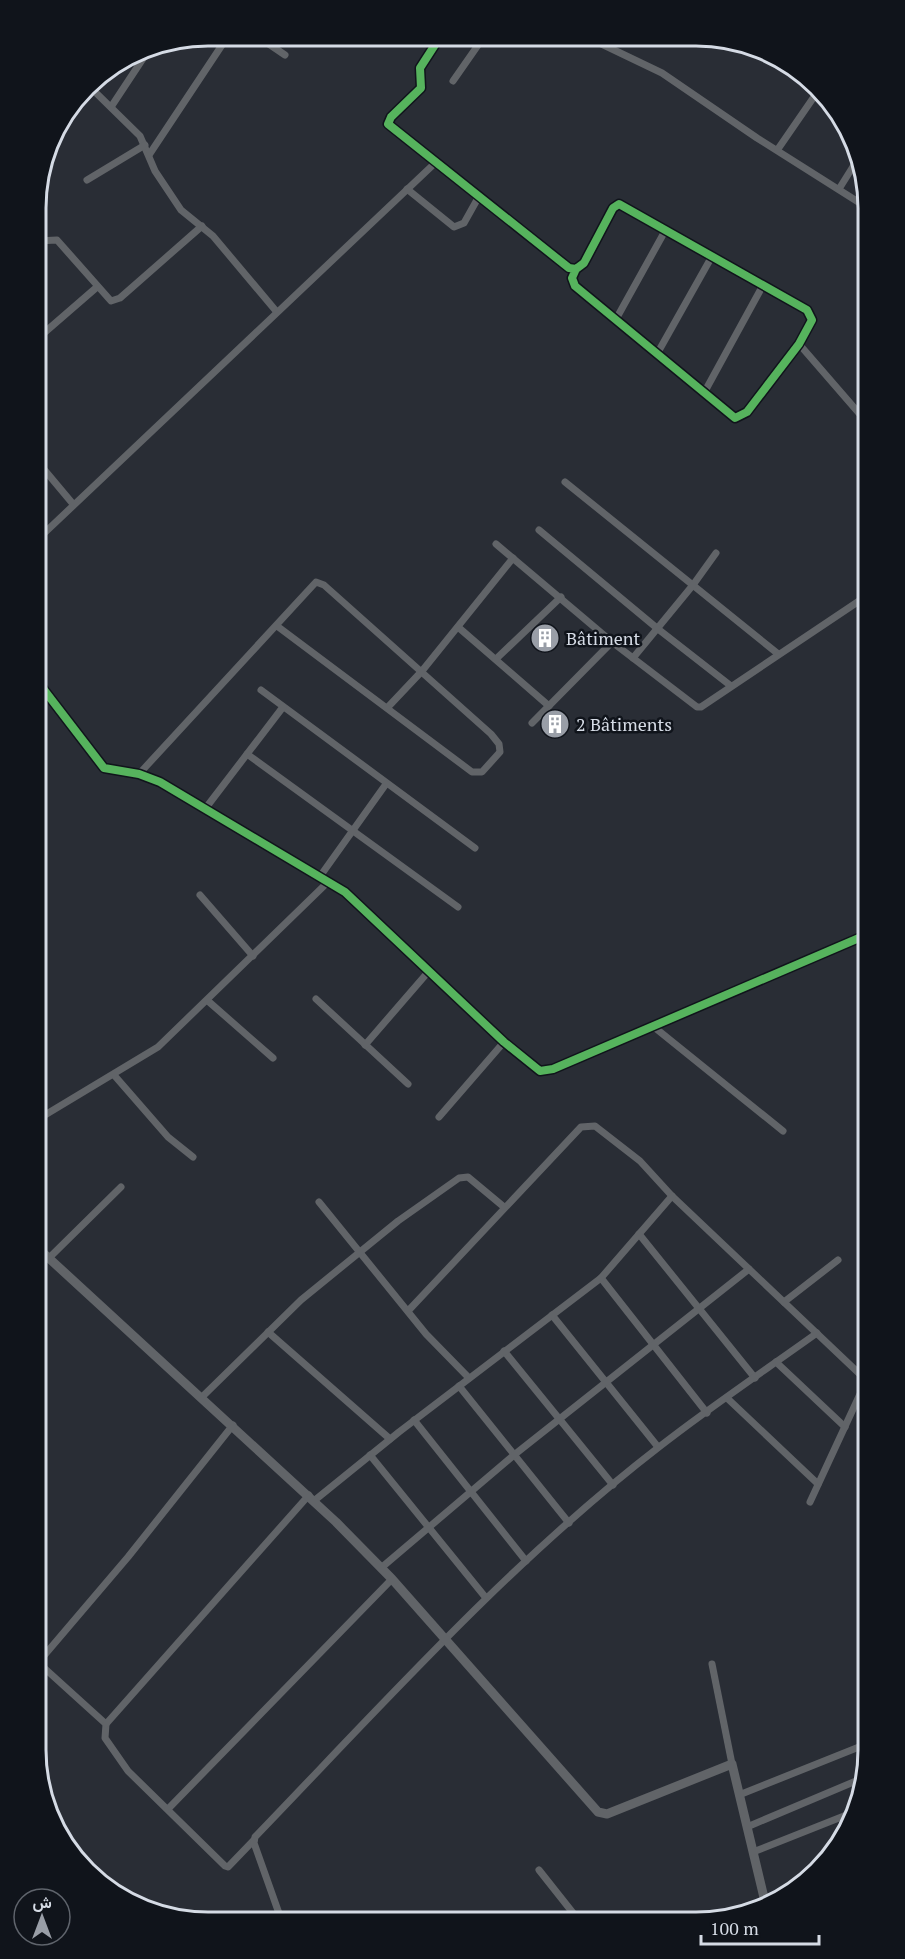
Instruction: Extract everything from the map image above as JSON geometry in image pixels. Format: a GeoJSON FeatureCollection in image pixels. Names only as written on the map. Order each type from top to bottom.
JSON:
{"type":"FeatureCollection","features":[{"type":"Feature","properties":{"kind":"street"},"geometry":{"type":"LineString","coordinates":[[149,155],[221,46]]}},
{"type":"Feature","properties":{"kind":"street"},"geometry":{"type":"LineString","coordinates":[[272,46],[285,55]]}},
{"type":"Feature","properties":{"kind":"street"},"geometry":{"type":"LineString","coordinates":[[435,46],[420,68],[421,88],[388,120],[391,128],[569,268],[576,269]]}},
{"type":"Feature","properties":{"kind":"street"},"geometry":{"type":"LineString","coordinates":[[453,81],[477,46]]}},
{"type":"Feature","properties":{"kind":"street"},"geometry":{"type":"LineString","coordinates":[[606,46],[662,73],[757,138],[778,149],[858,201]]}},
{"type":"Feature","properties":{"kind":"street"},"geometry":{"type":"LineString","coordinates":[[111,107],[141,62]]}},
{"type":"Feature","properties":{"kind":"street"},"geometry":{"type":"LineString","coordinates":[[96,93],[140,136],[155,171],[181,210],[202,226],[276,311]]}},
{"type":"Feature","properties":{"kind":"street"},"geometry":{"type":"LineString","coordinates":[[778,149],[814,97]]}},
{"type":"Feature","properties":{"kind":"street"},"geometry":{"type":"LineString","coordinates":[[87,180],[145,145]]}},
{"type":"Feature","properties":{"kind":"street"},"geometry":{"type":"LineString","coordinates":[[47,530],[276,311],[434,164]]}},
{"type":"Feature","properties":{"kind":"street"},"geometry":{"type":"LineString","coordinates":[[839,189],[853,167]]}},
{"type":"Feature","properties":{"kind":"street"},"geometry":{"type":"LineString","coordinates":[[407,189],[454,227],[464,223],[478,198]]}},
{"type":"Feature","properties":{"kind":"street"},"geometry":{"type":"LineString","coordinates":[[615,205],[624,206],[810,313],[812,320],[799,344],[747,412],[739,418],[729,414],[615,321],[573,283],[572,278],[576,269],[584,263],[615,205]]}},
{"type":"Feature","properties":{"kind":"street"},"geometry":{"type":"LineString","coordinates":[[47,241],[57,240],[111,301],[120,298],[202,226]]}},
{"type":"Feature","properties":{"kind":"street"},"geometry":{"type":"LineString","coordinates":[[615,321],[665,231]]}},
{"type":"Feature","properties":{"kind":"street"},"geometry":{"type":"LineString","coordinates":[[657,354],[711,258]]}},
{"type":"Feature","properties":{"kind":"street"},"geometry":{"type":"LineString","coordinates":[[47,330],[97,287]]}},
{"type":"Feature","properties":{"kind":"street"},"geometry":{"type":"LineString","coordinates":[[704,393],[762,287]]}},
{"type":"Feature","properties":{"kind":"street"},"geometry":{"type":"LineString","coordinates":[[799,344],[858,412]]}},
{"type":"Feature","properties":{"kind":"street"},"geometry":{"type":"LineString","coordinates":[[47,472],[74,504]]}},
{"type":"Feature","properties":{"kind":"street"},"geometry":{"type":"LineString","coordinates":[[566,482],[777,653]]}},
{"type":"Feature","properties":{"kind":"street"},"geometry":{"type":"LineString","coordinates":[[539,530],[731,686]]}},
{"type":"Feature","properties":{"kind":"street"},"geometry":{"type":"LineString","coordinates":[[496,544],[612,642],[697,707],[701,707],[777,653],[858,601]]}},
{"type":"Feature","properties":{"kind":"street"},"geometry":{"type":"LineString","coordinates":[[633,658],[693,585],[716,553]]}},
{"type":"Feature","properties":{"kind":"street"},"geometry":{"type":"LineString","coordinates":[[388,707],[422,671],[513,558]]}},
{"type":"Feature","properties":{"kind":"street"},"geometry":{"type":"LineString","coordinates":[[139,774],[277,626],[311,585],[321,583],[422,671],[499,744],[500,752],[482,772],[472,772],[277,626]]}},
{"type":"Feature","properties":{"kind":"street"},"geometry":{"type":"LineString","coordinates":[[496,659],[561,597]]}},
{"type":"Feature","properties":{"kind":"street"},"geometry":{"type":"LineString","coordinates":[[458,627],[549,706]]}},
{"type":"Feature","properties":{"kind":"street"},"geometry":{"type":"LineString","coordinates":[[532,723],[612,642]]}},
{"type":"Feature","properties":{"kind":"street"},"geometry":{"type":"LineString","coordinates":[[261,690],[475,848]]}},
{"type":"Feature","properties":{"kind":"street"},"geometry":{"type":"LineString","coordinates":[[47,693],[104,768],[139,774],[160,782],[329,881],[345,892],[531,1066],[546,1071],[654,1028],[858,939]]}},
{"type":"Feature","properties":{"kind":"street"},"geometry":{"type":"LineString","coordinates":[[205,808],[283,707]]}},
{"type":"Feature","properties":{"kind":"street"},"geometry":{"type":"LineString","coordinates":[[247,754],[458,907]]}},
{"type":"Feature","properties":{"kind":"street"},"geometry":{"type":"LineString","coordinates":[[321,876],[386,784]]}},
{"type":"Feature","properties":{"kind":"street"},"geometry":{"type":"LineString","coordinates":[[46,1114],[158,1047],[208,1001],[329,881]]}},
{"type":"Feature","properties":{"kind":"street"},"geometry":{"type":"LineString","coordinates":[[200,895],[253,956]]}},
{"type":"Feature","properties":{"kind":"street"},"geometry":{"type":"LineString","coordinates":[[365,1045],[429,971]]}},
{"type":"Feature","properties":{"kind":"street"},"geometry":{"type":"LineString","coordinates":[[316,999],[408,1084]]}},
{"type":"Feature","properties":{"kind":"street"},"geometry":{"type":"LineString","coordinates":[[208,1001],[273,1058]]}},
{"type":"Feature","properties":{"kind":"street"},"geometry":{"type":"LineString","coordinates":[[654,1028],[783,1131]]}},
{"type":"Feature","properties":{"kind":"street"},"geometry":{"type":"LineString","coordinates":[[439,1118],[504,1042]]}},
{"type":"Feature","properties":{"kind":"street"},"geometry":{"type":"LineString","coordinates":[[114,1075],[168,1137],[193,1157]]}},
{"type":"Feature","properties":{"kind":"street"},"geometry":{"type":"LineString","coordinates":[[408,1311],[573,1134],[588,1124],[595,1126],[640,1161],[672,1196],[858,1372]]}},
{"type":"Feature","properties":{"kind":"street"},"geometry":{"type":"LineString","coordinates":[[201,1398],[301,1300],[398,1221],[465,1176],[504,1208]]}},
{"type":"Feature","properties":{"kind":"street"},"geometry":{"type":"LineString","coordinates":[[49,1258],[122,1187]]}},
{"type":"Feature","properties":{"kind":"street"},"geometry":{"type":"LineString","coordinates":[[672,1196],[601,1278],[312,1498],[106,1724],[105,1738],[108,1745],[128,1771],[227,1867],[444,1638],[526,1561],[658,1447],[817,1333]]}},
{"type":"Feature","properties":{"kind":"street"},"geometry":{"type":"LineString","coordinates":[[319,1202],[426,1334],[469,1378]]}},
{"type":"Feature","properties":{"kind":"street"},"geometry":{"type":"LineString","coordinates":[[639,1234],[754,1378]]}},
{"type":"Feature","properties":{"kind":"street"},"geometry":{"type":"LineString","coordinates":[[46,1256],[312,1498],[392,1579],[602,1814],[732,1764]]}},
{"type":"Feature","properties":{"kind":"street"},"geometry":{"type":"LineString","coordinates":[[784,1302],[838,1260]]}},
{"type":"Feature","properties":{"kind":"street"},"geometry":{"type":"LineString","coordinates":[[381,1568],[514,1455],[749,1269]]}},
{"type":"Feature","properties":{"kind":"street"},"geometry":{"type":"LineString","coordinates":[[601,1278],[652,1346],[707,1413]]}},
{"type":"Feature","properties":{"kind":"street"},"geometry":{"type":"LineString","coordinates":[[552,1315],[658,1447]]}},
{"type":"Feature","properties":{"kind":"street"},"geometry":{"type":"LineString","coordinates":[[268,1332],[390,1440]]}},
{"type":"Feature","properties":{"kind":"street"},"geometry":{"type":"LineString","coordinates":[[504,1351],[614,1485]]}},
{"type":"Feature","properties":{"kind":"street"},"geometry":{"type":"LineString","coordinates":[[776,1362],[845,1427]]}},
{"type":"Feature","properties":{"kind":"street"},"geometry":{"type":"LineString","coordinates":[[459,1386],[569,1523]]}},
{"type":"Feature","properties":{"kind":"street"},"geometry":{"type":"LineString","coordinates":[[727,1398],[818,1484]]}},
{"type":"Feature","properties":{"kind":"street"},"geometry":{"type":"LineString","coordinates":[[810,1503],[858,1399]]}},
{"type":"Feature","properties":{"kind":"street"},"geometry":{"type":"LineString","coordinates":[[414,1420],[526,1561]]}},
{"type":"Feature","properties":{"kind":"street"},"geometry":{"type":"LineString","coordinates":[[46,1653],[128,1557],[233,1425]]}},
{"type":"Feature","properties":{"kind":"street"},"geometry":{"type":"LineString","coordinates":[[370,1455],[486,1598]]}},
{"type":"Feature","properties":{"kind":"street"},"geometry":{"type":"LineString","coordinates":[[168,1809],[392,1579]]}},
{"type":"Feature","properties":{"kind":"street"},"geometry":{"type":"LineString","coordinates":[[712,1664],[732,1764],[764,1898]]}},
{"type":"Feature","properties":{"kind":"street"},"geometry":{"type":"LineString","coordinates":[[46,1669],[106,1724]]}},
{"type":"Feature","properties":{"kind":"street"},"geometry":{"type":"LineString","coordinates":[[739,1795],[858,1747]]}},
{"type":"Feature","properties":{"kind":"street"},"geometry":{"type":"LineString","coordinates":[[747,1827],[855,1781]]}},
{"type":"Feature","properties":{"kind":"street"},"geometry":{"type":"LineString","coordinates":[[753,1852],[844,1816]]}},
{"type":"Feature","properties":{"kind":"street"},"geometry":{"type":"LineString","coordinates":[[254,1840],[279,1912]]}},
{"type":"Feature","properties":{"kind":"street"},"geometry":{"type":"LineString","coordinates":[[539,1870],[572,1912]]}},
{"type":"Feature","properties":{"kind":"cycle path"},"geometry":{"type":"LineString","coordinates":[[434,46],[420,68],[421,88],[391,117],[388,124],[569,268],[576,269]]}},
{"type":"Feature","properties":{"kind":"cycle path"},"geometry":{"type":"LineString","coordinates":[[619,204],[807,310],[812,320],[799,344],[747,412],[735,418],[575,286],[572,278],[576,269],[584,263],[613,208],[619,204]]}},
{"type":"Feature","properties":{"kind":"cycle path"},"geometry":{"type":"LineString","coordinates":[[47,693],[104,768],[139,774],[160,782],[345,892],[504,1042],[540,1071],[553,1069],[858,938]]}},
{"type":"Feature","properties":{"kind":"place","name":"Bâtiment"},"geometry":{"type":"Point","coordinates":[545,638]}},
{"type":"Feature","properties":{"kind":"place","name":"2 Bâtiments"},"geometry":{"type":"Point","coordinates":[555,724]}}]}
